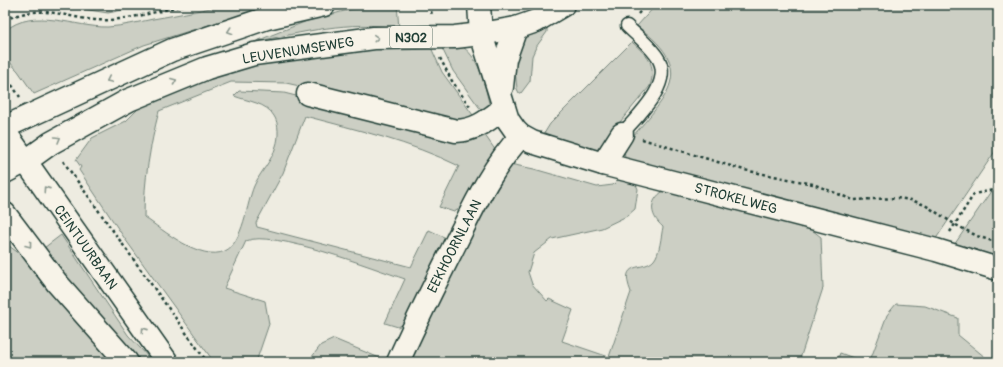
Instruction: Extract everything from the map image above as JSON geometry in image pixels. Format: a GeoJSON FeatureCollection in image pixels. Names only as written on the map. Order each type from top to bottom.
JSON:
{"type":"FeatureCollection","features":[{"type":"Feature","properties":{"kind":"main road"},"geometry":{"type":"LineString","coordinates":[[5,127],[172,50],[267,18],[324,5]]}},
{"type":"Feature","properties":{"kind":"main road","name":"STROKELWEG"},"geometry":{"type":"LineString","coordinates":[[479,5],[481,34],[508,120],[521,136],[549,148],[603,164],[936,250],[998,269]]}},
{"type":"Feature","properties":{"kind":"main road","name":"LEUVENUMSEWEG"},"geometry":{"type":"LineString","coordinates":[[5,172],[26,161],[51,143],[129,100],[201,71],[254,54],[374,38],[455,37],[481,34],[516,28],[536,21],[557,7]]}},
{"type":"Feature","properties":{"kind":"main road"},"geometry":{"type":"LineString","coordinates":[[308,94],[456,131],[473,129],[484,124],[503,101],[505,59],[516,28]]}},
{"type":"Feature","properties":{"kind":"main road","name":"CEINTUURBAAN"},"geometry":{"type":"LineString","coordinates":[[5,132],[167,362]]}},
{"type":"Feature","properties":{"kind":"main road"},"geometry":{"type":"LineString","coordinates":[[603,164],[622,134]]}},
{"type":"Feature","properties":{"kind":"main road","name":"EEKHOORNLAAN"},"geometry":{"type":"LineString","coordinates":[[398,362],[420,313],[474,206],[503,157],[521,136]]}},
{"type":"Feature","properties":{"kind":"main road"},"geometry":{"type":"LineString","coordinates":[[8,222],[57,282],[127,362]]}},
{"type":"Feature","properties":{"kind":"lane"},"geometry":{"type":"LineString","coordinates":[[622,134],[656,92],[661,77],[661,68],[656,56],[627,26]]}},
{"type":"Feature","properties":{"kind":"path"},"geometry":{"type":"LineString","coordinates":[[5,20],[22,13],[51,11],[109,20],[184,5]]}},
{"type":"Feature","properties":{"kind":"path","name":"STROKELWEG"},"geometry":{"type":"LineString","coordinates":[[622,134],[744,170],[813,184],[852,200],[897,198],[911,200],[925,205],[956,225],[977,236],[998,243]]}},
{"type":"Feature","properties":{"kind":"path"},"geometry":{"type":"LineString","coordinates":[[74,176],[207,362]]}},
{"type":"Feature","properties":{"kind":"path"},"geometry":{"type":"LineString","coordinates":[[936,250],[956,225],[974,194],[998,188]]}},
{"type":"Feature","properties":{"kind":"shaded area"},"geometry":{"type":"Polygon","coordinates":[[[57,5],[146,5],[108,13],[57,5]]]}},
{"type":"Feature","properties":{"kind":"shaded area"},"geometry":{"type":"Polygon","coordinates":[[[225,5],[291,5],[241,15],[144,45],[34,94],[18,71],[5,57],[5,31],[16,24],[28,20],[55,20],[108,27],[131,24],[225,5]]]}},
{"type":"Feature","properties":{"kind":"shaded area"},"geometry":{"type":"Polygon","coordinates":[[[384,5],[397,5],[399,28],[362,25],[344,26],[309,31],[254,42],[307,21],[348,10],[384,5]]]}},
{"type":"Feature","properties":{"kind":"shaded area"},"geometry":{"type":"Polygon","coordinates":[[[656,5],[998,5],[998,147],[933,243],[625,159],[624,147],[662,100],[669,86],[672,73],[668,58],[657,43],[637,26],[656,5]]]}},
{"type":"Feature","properties":{"kind":"shaded area"},"geometry":{"type":"Polygon","coordinates":[[[547,20],[547,32],[536,47],[532,56],[530,81],[521,93],[519,93],[517,89],[514,61],[518,41],[547,20]]]}},
{"type":"Feature","properties":{"kind":"shaded area"},"geometry":{"type":"Polygon","coordinates":[[[632,42],[649,61],[652,71],[650,86],[595,152],[542,137],[550,124],[632,42]]]}},
{"type":"Feature","properties":{"kind":"shaded area"},"geometry":{"type":"Polygon","coordinates":[[[429,43],[442,72],[475,118],[472,124],[286,83],[231,82],[159,111],[148,163],[144,217],[183,243],[194,249],[205,252],[215,253],[225,251],[231,247],[236,240],[244,222],[251,193],[259,176],[272,157],[277,143],[278,131],[274,116],[262,105],[234,96],[239,91],[284,93],[376,116],[482,131],[496,151],[462,207],[454,212],[439,207],[459,166],[403,143],[305,116],[283,173],[256,223],[257,227],[411,267],[429,230],[444,237],[444,239],[405,323],[398,327],[385,323],[405,279],[348,259],[300,245],[278,240],[259,239],[246,241],[224,288],[265,301],[269,324],[256,362],[214,362],[125,239],[79,170],[81,167],[76,160],[92,138],[126,121],[143,104],[245,66],[306,52],[429,43]]]}},
{"type":"Feature","properties":{"kind":"shaded area"},"geometry":{"type":"Polygon","coordinates":[[[441,46],[463,47],[474,59],[484,83],[490,107],[484,114],[453,71],[441,46]]]}},
{"type":"Feature","properties":{"kind":"shaded area"},"geometry":{"type":"Polygon","coordinates":[[[510,164],[534,169],[597,187],[613,185],[619,179],[634,180],[638,189],[635,209],[627,216],[602,228],[552,239],[534,253],[528,272],[532,284],[547,301],[549,299],[573,310],[562,341],[609,357],[631,292],[628,282],[628,275],[634,268],[650,263],[654,260],[658,253],[663,227],[655,217],[653,206],[657,197],[661,193],[667,189],[803,223],[821,237],[823,288],[799,362],[406,362],[491,193],[510,164]]]}},
{"type":"Feature","properties":{"kind":"shaded area"},"geometry":{"type":"Polygon","coordinates":[[[998,181],[998,257],[952,248],[998,181]]]}},
{"type":"Feature","properties":{"kind":"shaded area"},"geometry":{"type":"Polygon","coordinates":[[[61,235],[128,335],[153,362],[136,362],[40,251],[61,235]]]}},
{"type":"Feature","properties":{"kind":"shaded area"},"geometry":{"type":"Polygon","coordinates":[[[5,243],[35,265],[120,362],[5,362],[5,243]]]}},
{"type":"Feature","properties":{"kind":"shaded area"},"geometry":{"type":"Polygon","coordinates":[[[896,304],[925,306],[958,318],[958,335],[991,362],[837,362],[840,353],[859,360],[871,358],[887,315],[896,304]]]}},
{"type":"Feature","properties":{"kind":"shaded area"},"geometry":{"type":"Polygon","coordinates":[[[334,339],[382,359],[383,362],[308,362],[321,345],[334,339]]]}}]}
